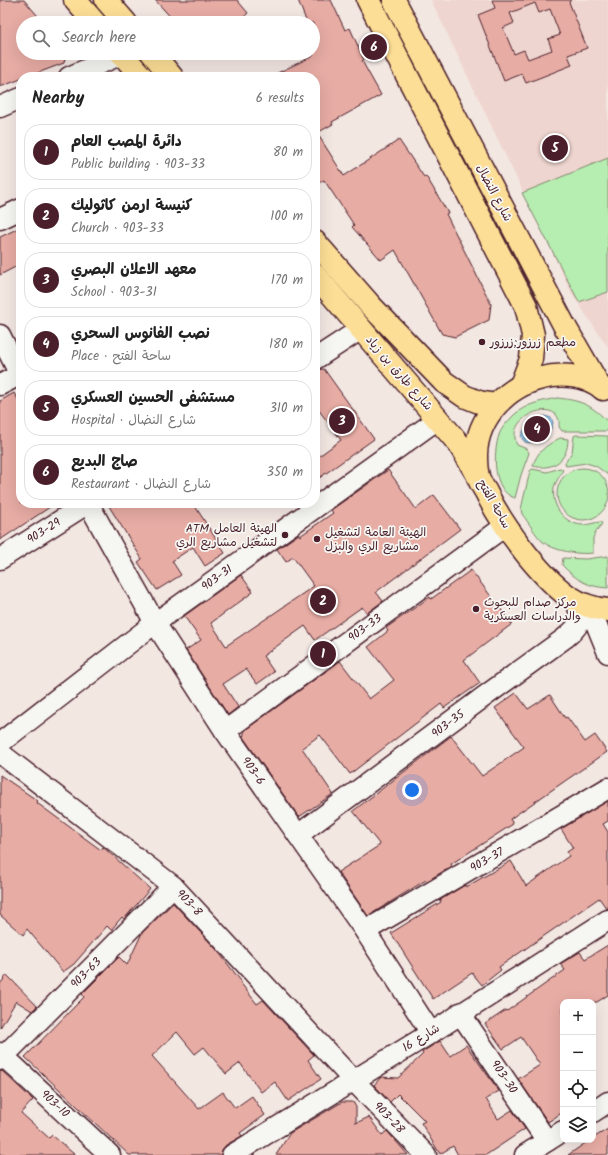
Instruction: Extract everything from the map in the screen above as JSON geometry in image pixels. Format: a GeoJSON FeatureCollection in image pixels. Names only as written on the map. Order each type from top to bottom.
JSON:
{"type":"FeatureCollection","features":[{"type":"Feature","properties":{"kind":"main road"},"geometry":{"type":"LineString","coordinates":[[75,0],[89,16]]}},
{"type":"Feature","properties":{"kind":"main road"},"geometry":{"type":"LineString","coordinates":[[106,0],[120,16]]}},
{"type":"Feature","properties":{"kind":"main road","name":"شارع النضال"},"geometry":{"type":"LineString","coordinates":[[368,0],[526,306],[533,335],[531,359],[521,385]]}},
{"type":"Feature","properties":{"kind":"main road","name":"شارع النضال"},"geometry":{"type":"LineString","coordinates":[[394,0],[564,325],[603,389]]}},
{"type":"Feature","properties":{"kind":"main road"},"geometry":{"type":"LineString","coordinates":[[126,60],[137,72]]}},
{"type":"Feature","properties":{"kind":"main road"},"geometry":{"type":"LineString","coordinates":[[158,60],[168,72]]}},
{"type":"Feature","properties":{"kind":"main road","name":"شارع طارق بن زياد"},"geometry":{"type":"LineString","coordinates":[[320,248],[371,306],[444,382],[464,396],[479,402],[496,405]]}},
{"type":"Feature","properties":{"kind":"main road","name":"شارع طارق بن زياد"},"geometry":{"type":"LineString","coordinates":[[320,281],[459,444],[477,475]]}},
{"type":"Feature","properties":{"kind":"main road","name":"ساحة الفتح"},"geometry":{"type":"LineString","coordinates":[[592,606],[559,588],[539,569],[505,526],[477,475],[476,450],[478,438],[485,421],[496,405],[505,395],[521,385],[532,380],[549,376],[565,375],[582,378],[603,389]]}},
{"type":"Feature","properties":{"kind":"street"},"geometry":{"type":"LineString","coordinates":[[80,72],[107,60]]}},
{"type":"Feature","properties":{"kind":"street"},"geometry":{"type":"LineString","coordinates":[[0,107],[16,100]]}},
{"type":"Feature","properties":{"kind":"street"},"geometry":{"type":"LineString","coordinates":[[0,219],[16,211]]}},
{"type":"Feature","properties":{"kind":"street"},"geometry":{"type":"LineString","coordinates":[[320,355],[361,329]]}},
{"type":"Feature","properties":{"kind":"street"},"geometry":{"type":"LineString","coordinates":[[0,335],[16,367]]}},
{"type":"Feature","properties":{"kind":"street"},"geometry":{"type":"LineString","coordinates":[[0,385],[16,377]]}},
{"type":"Feature","properties":{"kind":"street","name":"903-31"},"geometry":{"type":"LineString","coordinates":[[320,504],[438,419]]}},
{"type":"Feature","properties":{"kind":"street","name":"903-29"},"geometry":{"type":"LineString","coordinates":[[0,559],[80,508]]}},
{"type":"Feature","properties":{"kind":"street","name":"903-6"},"geometry":{"type":"LineString","coordinates":[[91,508],[155,623],[225,731],[365,931],[430,1033]]}},
{"type":"Feature","properties":{"kind":"street","name":"903-31"},"geometry":{"type":"LineString","coordinates":[[0,743],[155,623],[315,508]]}},
{"type":"Feature","properties":{"kind":"street","name":"903-33"},"geometry":{"type":"LineString","coordinates":[[225,731],[505,526]]}},
{"type":"Feature","properties":{"kind":"street"},"geometry":{"type":"LineString","coordinates":[[592,606],[608,653]]}},
{"type":"Feature","properties":{"kind":"street","name":"903-35"},"geometry":{"type":"LineString","coordinates":[[298,835],[565,638],[577,628],[580,619],[592,606]]}},
{"type":"Feature","properties":{"kind":"street","name":"903-8"},"geometry":{"type":"LineString","coordinates":[[0,754],[173,886],[352,1080]]}},
{"type":"Feature","properties":{"kind":"street","name":"903-37"},"geometry":{"type":"LineString","coordinates":[[365,931],[608,788]]}},
{"type":"Feature","properties":{"kind":"street","name":"903-63"},"geometry":{"type":"LineString","coordinates":[[1,1057],[173,886]]}},
{"type":"Feature","properties":{"kind":"street","name":"شارع 16"},"geometry":{"type":"LineString","coordinates":[[232,1155],[430,1033],[608,920]]}},
{"type":"Feature","properties":{"kind":"street","name":"903-30"},"geometry":{"type":"LineString","coordinates":[[460,1013],[555,1136]]}},
{"type":"Feature","properties":{"kind":"street","name":"903-10"},"geometry":{"type":"LineString","coordinates":[[1,1057],[110,1155]]}},
{"type":"Feature","properties":{"kind":"street","name":"903-28"},"geometry":{"type":"LineString","coordinates":[[352,1080],[426,1155]]}},
{"type":"Feature","properties":{"kind":"street"},"geometry":{"type":"LineString","coordinates":[[596,1110],[608,1102]]}},
{"type":"Feature","properties":{"kind":"street"},"geometry":{"type":"LineString","coordinates":[[525,1155],[555,1136]]}},
{"type":"Feature","properties":{"kind":"shaded area"},"geometry":{"type":"Polygon","coordinates":[[[431,0],[608,0],[608,347],[573,296],[431,0]]]}},
{"type":"Feature","properties":{"kind":"green space"},"geometry":{"type":"Polygon","coordinates":[[[608,158],[608,292],[579,302],[522,193],[608,158]]]}},
{"type":"Feature","properties":{"kind":"green space"},"geometry":{"type":"Polygon","coordinates":[[[557,398],[572,400],[591,407],[608,422],[608,431],[562,431],[559,427],[558,417],[552,412],[544,410],[534,412],[525,417],[518,425],[515,434],[517,445],[527,449],[529,453],[515,498],[507,494],[498,480],[495,461],[500,432],[510,419],[523,408],[557,398]]]}},
{"type":"Feature","properties":{"kind":"green space"},"geometry":{"type":"Polygon","coordinates":[[[574,436],[608,436],[608,475],[596,466],[586,463],[566,466],[565,463],[572,452],[574,436]]]}},
{"type":"Feature","properties":{"kind":"green space"},"geometry":{"type":"Polygon","coordinates":[[[560,438],[568,439],[565,453],[562,458],[553,465],[547,467],[533,466],[543,449],[560,438]]]}},
{"type":"Feature","properties":{"kind":"green space"},"geometry":{"type":"Polygon","coordinates":[[[560,468],[563,470],[554,487],[554,494],[560,513],[565,518],[576,524],[585,525],[601,522],[602,524],[596,531],[593,538],[593,553],[566,552],[552,547],[542,541],[522,514],[521,509],[530,471],[532,469],[547,472],[560,468]]]}},
{"type":"Feature","properties":{"kind":"green space"},"geometry":{"type":"Polygon","coordinates":[[[578,468],[588,468],[597,472],[605,480],[609,489],[609,499],[605,508],[597,516],[588,520],[578,520],[569,516],[561,508],[557,499],[557,489],[561,480],[569,472],[578,468]]]}},
{"type":"Feature","properties":{"kind":"green space"},"geometry":{"type":"Polygon","coordinates":[[[608,556],[608,588],[594,586],[577,579],[562,565],[563,558],[586,559],[608,556]]]}},
{"type":"Feature","properties":{"kind":"water"},"geometry":{"type":"Polygon","coordinates":[[[545,416],[551,418],[553,422],[550,430],[538,440],[529,443],[525,442],[521,437],[527,426],[545,416]]]}},
{"type":"Feature","properties":{"kind":"building"},"geometry":{"type":"Polygon","coordinates":[[[0,0],[24,0],[38,16],[16,16],[16,60],[65,60],[64,63],[40,72],[16,72],[16,81],[0,87],[0,0]]]}},
{"type":"Feature","properties":{"kind":"building"},"geometry":{"type":"Polygon","coordinates":[[[155,0],[237,0],[248,13],[245,16],[170,16],[155,0]]]}},
{"type":"Feature","properties":{"kind":"building"},"geometry":{"type":"Polygon","coordinates":[[[298,0],[331,0],[345,30],[350,28],[364,60],[362,61],[381,95],[332,122],[333,124],[320,131],[320,72],[279,72],[305,60],[320,60],[320,16],[304,16],[298,0]]]}},
{"type":"Feature","properties":{"kind":"building"},"geometry":{"type":"Polygon","coordinates":[[[492,0],[571,0],[569,2],[587,48],[568,55],[572,65],[526,83],[522,74],[504,81],[478,15],[495,8],[492,0]],[[535,3],[510,13],[514,23],[503,28],[514,54],[524,50],[528,59],[552,50],[548,39],[560,35],[550,9],[539,13],[535,3]]]}},
{"type":"Feature","properties":{"kind":"building"},"geometry":{"type":"Polygon","coordinates":[[[320,138],[344,176],[399,140],[424,177],[426,176],[448,213],[446,214],[491,304],[489,320],[455,337],[442,334],[395,250],[381,260],[352,227],[354,225],[324,180],[320,182],[320,138]]]}},
{"type":"Feature","properties":{"kind":"building"},"geometry":{"type":"Polygon","coordinates":[[[16,229],[16,267],[0,275],[0,237],[16,229]]]}},
{"type":"Feature","properties":{"kind":"building"},"geometry":{"type":"Polygon","coordinates":[[[320,369],[324,369],[374,439],[320,477],[320,455],[341,440],[320,412],[320,369]]]}},
{"type":"Feature","properties":{"kind":"building"},"geometry":{"type":"Polygon","coordinates":[[[14,393],[16,396],[16,508],[48,508],[0,540],[0,401],[14,393]]]}},
{"type":"Feature","properties":{"kind":"building"},"geometry":{"type":"Polygon","coordinates":[[[388,470],[416,509],[434,495],[460,529],[376,592],[383,601],[367,613],[362,607],[315,640],[305,626],[263,656],[274,672],[257,684],[246,669],[223,684],[238,707],[228,715],[186,650],[201,640],[184,616],[241,575],[253,592],[211,623],[226,646],[314,586],[293,557],[286,562],[277,549],[299,534],[300,536],[333,513],[331,510],[388,470]]]}},
{"type":"Feature","properties":{"kind":"building"},"geometry":{"type":"Polygon","coordinates":[[[110,508],[196,508],[225,553],[205,566],[193,547],[172,561],[181,575],[157,590],[138,562],[142,559],[110,508]]]}},
{"type":"Feature","properties":{"kind":"building"},"geometry":{"type":"Polygon","coordinates":[[[471,570],[512,624],[464,660],[480,683],[444,708],[441,704],[350,774],[320,735],[302,748],[333,794],[299,817],[243,737],[245,730],[340,661],[369,699],[394,680],[368,647],[388,631],[386,628],[430,597],[431,599],[471,570]]]}},
{"type":"Feature","properties":{"kind":"building"},"geometry":{"type":"Polygon","coordinates":[[[516,693],[528,709],[550,695],[565,718],[567,717],[585,742],[595,735],[607,752],[510,819],[513,824],[451,864],[452,866],[427,881],[426,880],[368,916],[338,872],[380,845],[353,811],[451,736],[482,776],[524,747],[495,708],[516,693]]]}},
{"type":"Feature","properties":{"kind":"building"},"geometry":{"type":"Polygon","coordinates":[[[0,775],[38,801],[37,803],[101,850],[103,847],[150,889],[124,919],[122,917],[111,930],[107,926],[74,964],[63,972],[27,929],[23,935],[0,915],[0,775]]]}},
{"type":"Feature","properties":{"kind":"building"},"geometry":{"type":"Polygon","coordinates":[[[608,801],[608,821],[603,824],[608,832],[608,909],[599,898],[499,967],[501,970],[482,985],[472,973],[433,999],[391,933],[441,902],[440,900],[465,885],[466,887],[511,861],[526,886],[569,856],[567,852],[573,848],[561,829],[608,801]]]}},
{"type":"Feature","properties":{"kind":"building"},"geometry":{"type":"Polygon","coordinates":[[[173,903],[216,949],[257,1004],[263,1000],[314,1055],[308,1060],[321,1079],[288,1101],[275,1082],[261,1092],[240,1063],[226,1074],[204,1047],[195,1054],[177,1032],[152,1056],[199,1109],[223,1092],[235,1108],[252,1096],[265,1115],[240,1133],[242,1136],[226,1145],[222,1150],[221,1155],[129,1155],[25,1057],[84,997],[82,994],[119,957],[127,965],[142,933],[173,903]]]}},
{"type":"Feature","properties":{"kind":"building"},"geometry":{"type":"Polygon","coordinates":[[[608,945],[608,995],[597,1002],[596,999],[560,999],[560,1114],[548,1122],[518,1079],[540,1065],[521,1037],[503,1049],[485,1024],[506,1010],[507,1011],[565,970],[560,964],[580,952],[585,959],[608,945]]]}},
{"type":"Feature","properties":{"kind":"building"},"geometry":{"type":"Polygon","coordinates":[[[7,975],[37,1006],[32,1011],[16,1001],[0,1028],[0,984],[7,975]]]}},
{"type":"Feature","properties":{"kind":"building"},"geometry":{"type":"Polygon","coordinates":[[[440,1041],[450,1056],[466,1045],[499,1091],[486,1099],[498,1119],[512,1110],[525,1129],[486,1155],[458,1155],[453,1146],[440,1154],[421,1123],[425,1121],[398,1094],[390,1102],[374,1085],[381,1077],[398,1078],[423,1054],[422,1052],[440,1041]]]}},
{"type":"Feature","properties":{"kind":"building"},"geometry":{"type":"Polygon","coordinates":[[[0,1071],[2,1071],[33,1100],[21,1113],[49,1138],[52,1135],[75,1155],[0,1155],[0,1071]]]}},
{"type":"Feature","properties":{"kind":"building"},"geometry":{"type":"Polygon","coordinates":[[[342,1102],[353,1102],[356,1107],[356,1123],[369,1117],[382,1135],[387,1131],[408,1155],[276,1155],[290,1133],[342,1102]]]}},
{"type":"Feature","properties":{"kind":"building"},"geometry":{"type":"Polygon","coordinates":[[[608,1129],[608,1155],[568,1155],[586,1143],[596,1143],[596,1136],[608,1129]]]}},
{"type":"Feature","properties":{"kind":"place","name":"صاج البديع"},"geometry":{"type":"Point","coordinates":[374,47]}},
{"type":"Feature","properties":{"kind":"place","name":"مستشفى الحسين العسكري"},"geometry":{"type":"Point","coordinates":[555,148]}},
{"type":"Feature","properties":{"kind":"place","name":"مطعم زرزور;زرزور"},"geometry":{"type":"Point","coordinates":[482,342]}},
{"type":"Feature","properties":{"kind":"place","name":"معهد الاعلان البصري"},"geometry":{"type":"Point","coordinates":[342,421]}},
{"type":"Feature","properties":{"kind":"place","name":"نصب الفانوس السحري"},"geometry":{"type":"Point","coordinates":[537,429]}},
{"type":"Feature","properties":{"kind":"place","name":"ATM الهيئة العامل لتشغيل مشاريع الري"},"geometry":{"type":"Point","coordinates":[285,535]}},
{"type":"Feature","properties":{"kind":"place","name":"الهيئة العامة لتشغيل مشاريع الري والبزل"},"geometry":{"type":"Point","coordinates":[317,539]}},
{"type":"Feature","properties":{"kind":"place","name":"كنيسة ارمن كاثوليك"},"geometry":{"type":"Point","coordinates":[323,601]}},
{"type":"Feature","properties":{"kind":"place","name":"مركز صدام للبحوث والدراسات العسكرية"},"geometry":{"type":"Point","coordinates":[476,609]}},
{"type":"Feature","properties":{"kind":"place","name":"دائرة المصب العام"},"geometry":{"type":"Point","coordinates":[323,654]}}]}
